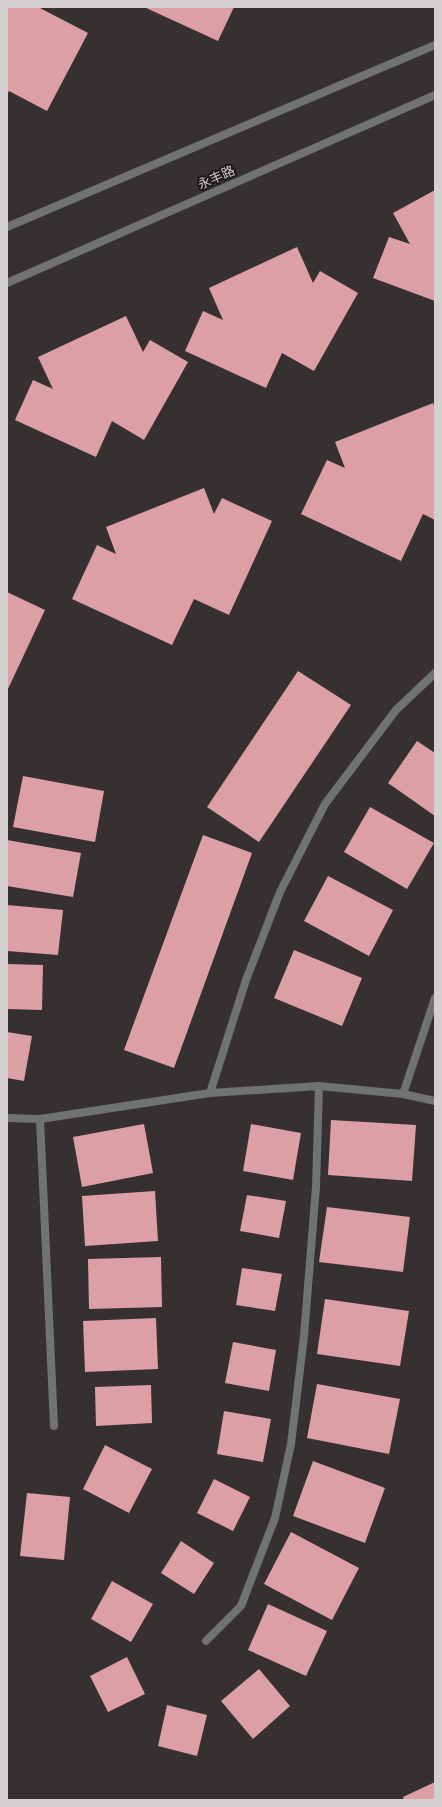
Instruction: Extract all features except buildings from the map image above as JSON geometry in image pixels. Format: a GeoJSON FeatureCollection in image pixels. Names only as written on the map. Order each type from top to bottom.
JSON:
{"type":"FeatureCollection","features":[{"type":"Feature","properties":{"kind":"street"},"geometry":{"type":"LineString","coordinates":[[7,227],[435,45]]}},
{"type":"Feature","properties":{"kind":"street","name":"永丰路"},"geometry":{"type":"LineString","coordinates":[[7,283],[435,95]]}},
{"type":"Feature","properties":{"kind":"street"},"geometry":{"type":"LineString","coordinates":[[210,1093],[246,980],[277,900],[325,804],[396,710],[435,673]]}},
{"type":"Feature","properties":{"kind":"street"},"geometry":{"type":"LineString","coordinates":[[403,1094],[435,998]]}},
{"type":"Feature","properties":{"kind":"street"},"geometry":{"type":"LineString","coordinates":[[206,1641],[241,1606],[275,1518],[289,1451],[304,1328],[316,1187],[319,1086]]}},
{"type":"Feature","properties":{"kind":"street"},"geometry":{"type":"LineString","coordinates":[[7,1118],[40,1119],[210,1093],[319,1086],[403,1094],[435,1101]]}},
{"type":"Feature","properties":{"kind":"street"},"geometry":{"type":"LineString","coordinates":[[40,1119],[54,1426]]}}]}
